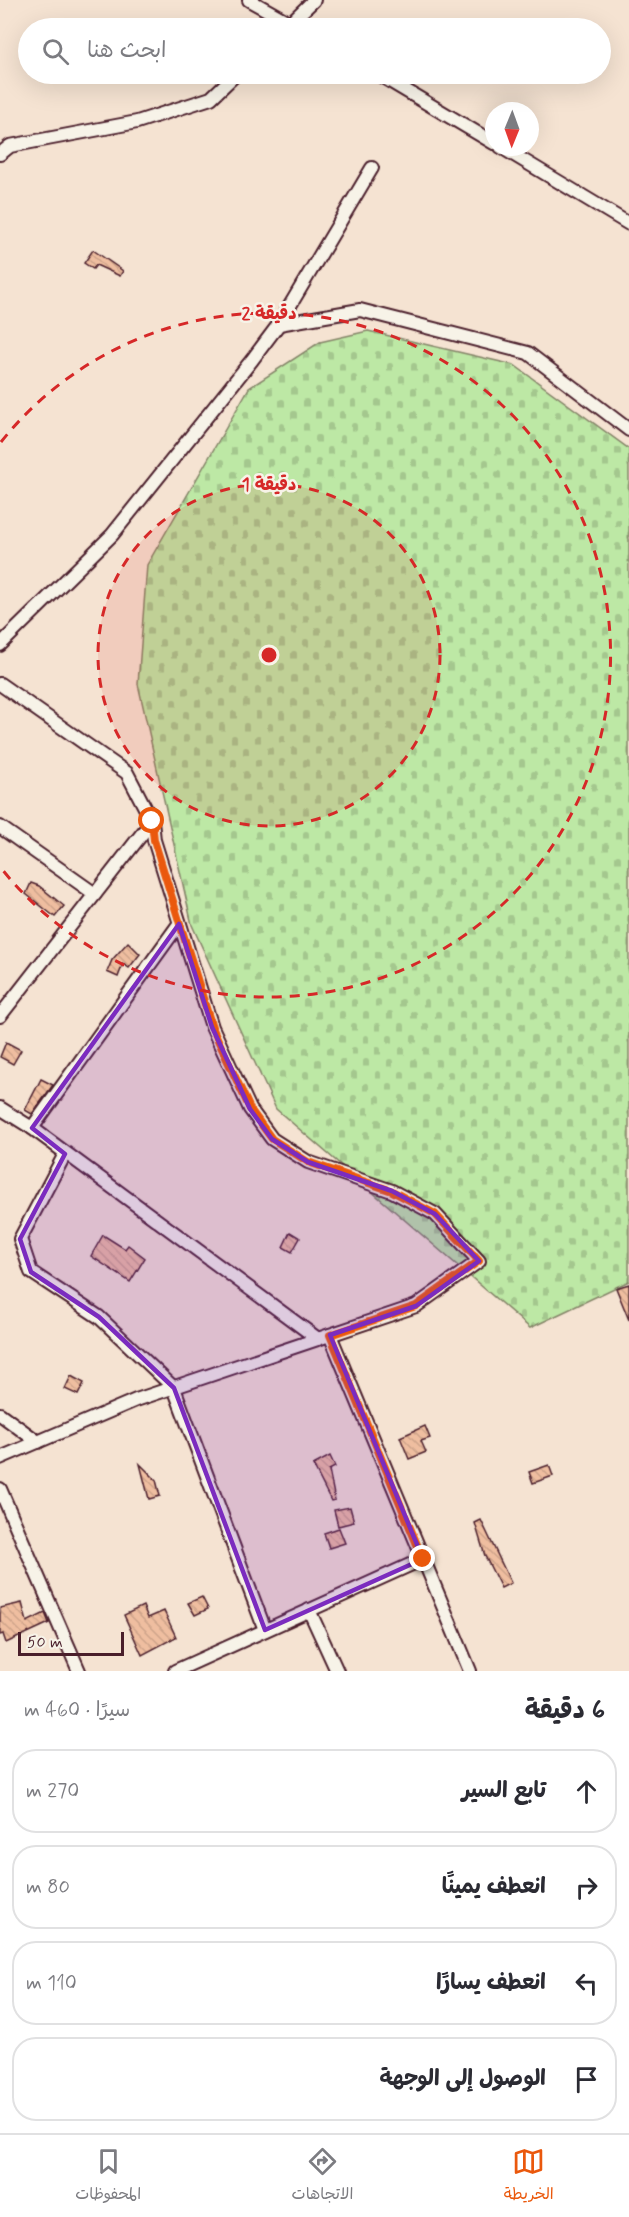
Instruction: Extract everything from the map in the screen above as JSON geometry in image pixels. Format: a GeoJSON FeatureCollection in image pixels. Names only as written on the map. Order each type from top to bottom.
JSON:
{"type":"FeatureCollection","features":[{"type":"Feature","properties":{"kind":"street"},"geometry":{"type":"LineString","coordinates":[[249,0],[277,18]]}},
{"type":"Feature","properties":{"kind":"street"},"geometry":{"type":"LineString","coordinates":[[299,18],[314,0]]}},
{"type":"Feature","properties":{"kind":"street"},"geometry":{"type":"LineString","coordinates":[[0,154],[10,146],[137,122],[211,98],[226,84]]}},
{"type":"Feature","properties":{"kind":"street"},"geometry":{"type":"LineString","coordinates":[[395,84],[485,138]]}},
{"type":"Feature","properties":{"kind":"street"},"geometry":{"type":"LineString","coordinates":[[516,156],[629,224]]}},
{"type":"Feature","properties":{"kind":"street"},"geometry":{"type":"LineString","coordinates":[[0,645],[112,535],[279,324],[372,168]]}},
{"type":"Feature","properties":{"kind":"street"},"geometry":{"type":"LineString","coordinates":[[279,324],[360,310],[528,352],[629,430]]}},
{"type":"Feature","properties":{"kind":"street"},"geometry":{"type":"LineString","coordinates":[[0,684],[127,773],[152,821],[154,840],[212,1027],[250,1109],[272,1139],[308,1162],[392,1191],[435,1214],[479,1261],[416,1306],[136,1401],[0,1458]]}},
{"type":"Feature","properties":{"kind":"street"},"geometry":{"type":"LineString","coordinates":[[0,1016],[152,821]]}},
{"type":"Feature","properties":{"kind":"street"},"geometry":{"type":"LineString","coordinates":[[0,827],[95,894]]}},
{"type":"Feature","properties":{"kind":"street"},"geometry":{"type":"LineString","coordinates":[[32,1128],[180,924]]}},
{"type":"Feature","properties":{"kind":"street"},"geometry":{"type":"LineString","coordinates":[[0,1108],[32,1128],[65,1154],[324,1337],[470,1671]]}},
{"type":"Feature","properties":{"kind":"street"},"geometry":{"type":"LineString","coordinates":[[65,1154],[20,1239],[31,1272],[99,1317],[174,1388],[265,1630]]}},
{"type":"Feature","properties":{"kind":"street"},"geometry":{"type":"LineString","coordinates":[[0,1414],[38,1443]]}},
{"type":"Feature","properties":{"kind":"street"},"geometry":{"type":"LineString","coordinates":[[0,1489],[79,1671]]}},
{"type":"Feature","properties":{"kind":"street"},"geometry":{"type":"LineString","coordinates":[[175,1671],[423,1559]]}},
{"type":"Feature","properties":{"kind":"street"},"geometry":{"type":"LineString","coordinates":[[309,1610],[338,1671]]}},
{"type":"Feature","properties":{"kind":"highlighted area"},"geometry":{"type":"Polygon","coordinates":[[[179,924],[212,1027],[250,1109],[272,1139],[308,1162],[392,1191],[435,1214],[479,1261],[416,1306],[330,1335],[423,1559],[265,1630],[174,1388],[99,1317],[31,1272],[20,1239],[65,1154],[32,1128],[179,924]]]}},
{"type":"Feature","properties":{"kind":"green space"},"geometry":{"type":"Polygon","coordinates":[[[368,331],[514,365],[629,449],[629,1281],[530,1328],[276,1109],[192,925],[138,684],[147,565],[249,388],[320,342],[368,331]]]}},
{"type":"Feature","properties":{"kind":"building"},"geometry":{"type":"Polygon","coordinates":[[[93,250],[123,271],[120,276],[96,265],[93,269],[84,263],[93,250]]]}},
{"type":"Feature","properties":{"kind":"building"},"geometry":{"type":"Polygon","coordinates":[[[31,883],[39,886],[64,906],[55,917],[26,894],[31,883]]]}},
{"type":"Feature","properties":{"kind":"building"},"geometry":{"type":"Polygon","coordinates":[[[128,942],[140,954],[129,968],[123,964],[118,977],[107,972],[112,960],[128,942]]]}},
{"type":"Feature","properties":{"kind":"building"},"geometry":{"type":"Polygon","coordinates":[[[6,1042],[21,1050],[13,1064],[0,1057],[6,1042]]]}},
{"type":"Feature","properties":{"kind":"building"},"geometry":{"type":"Polygon","coordinates":[[[41,1079],[53,1085],[32,1114],[25,1110],[41,1079]]]}},
{"type":"Feature","properties":{"kind":"building"},"geometry":{"type":"Polygon","coordinates":[[[290,1232],[300,1238],[292,1252],[283,1247],[290,1232]]]}},
{"type":"Feature","properties":{"kind":"building"},"geometry":{"type":"Polygon","coordinates":[[[103,1235],[125,1249],[128,1245],[145,1258],[130,1282],[91,1256],[103,1235]]]}},
{"type":"Feature","properties":{"kind":"building"},"geometry":{"type":"Polygon","coordinates":[[[629,1284],[629,1320],[616,1288],[629,1284]]]}},
{"type":"Feature","properties":{"kind":"building"},"geometry":{"type":"Polygon","coordinates":[[[71,1376],[84,1383],[78,1395],[65,1389],[71,1376]]]}},
{"type":"Feature","properties":{"kind":"building"},"geometry":{"type":"Polygon","coordinates":[[[425,1426],[430,1438],[421,1441],[426,1452],[409,1459],[400,1437],[425,1426]]]}},
{"type":"Feature","properties":{"kind":"building"},"geometry":{"type":"Polygon","coordinates":[[[330,1456],[335,1467],[329,1470],[335,1500],[331,1501],[313,1465],[330,1456]]]}},
{"type":"Feature","properties":{"kind":"building"},"geometry":{"type":"Polygon","coordinates":[[[140,1464],[156,1480],[160,1496],[149,1499],[140,1464]]]}},
{"type":"Feature","properties":{"kind":"building"},"geometry":{"type":"Polygon","coordinates":[[[549,1465],[553,1476],[533,1483],[529,1472],[549,1465]]]}},
{"type":"Feature","properties":{"kind":"building"},"geometry":{"type":"Polygon","coordinates":[[[350,1507],[354,1522],[338,1526],[334,1510],[350,1507]]]}},
{"type":"Feature","properties":{"kind":"building"},"geometry":{"type":"Polygon","coordinates":[[[481,1520],[511,1583],[501,1588],[485,1556],[475,1523],[481,1520]]]}},
{"type":"Feature","properties":{"kind":"building"},"geometry":{"type":"Polygon","coordinates":[[[339,1528],[345,1543],[329,1548],[324,1533],[339,1528]]]}},
{"type":"Feature","properties":{"kind":"building"},"geometry":{"type":"Polygon","coordinates":[[[202,1597],[208,1609],[195,1615],[188,1603],[202,1597]]]}},
{"type":"Feature","properties":{"kind":"building"},"geometry":{"type":"Polygon","coordinates":[[[22,1603],[27,1622],[45,1613],[49,1623],[6,1643],[3,1634],[0,1635],[0,1608],[22,1603]]]}},
{"type":"Feature","properties":{"kind":"building"},"geometry":{"type":"Polygon","coordinates":[[[143,1606],[148,1618],[164,1611],[176,1637],[142,1655],[124,1615],[143,1606]]]}},
{"type":"Feature","properties":{"kind":"route"},"geometry":{"type":"LineString","coordinates":[[152,821],[154,840],[212,1027],[250,1109],[272,1139],[308,1162],[392,1191],[435,1214],[479,1261],[416,1306],[330,1335],[423,1559]]}}]}
